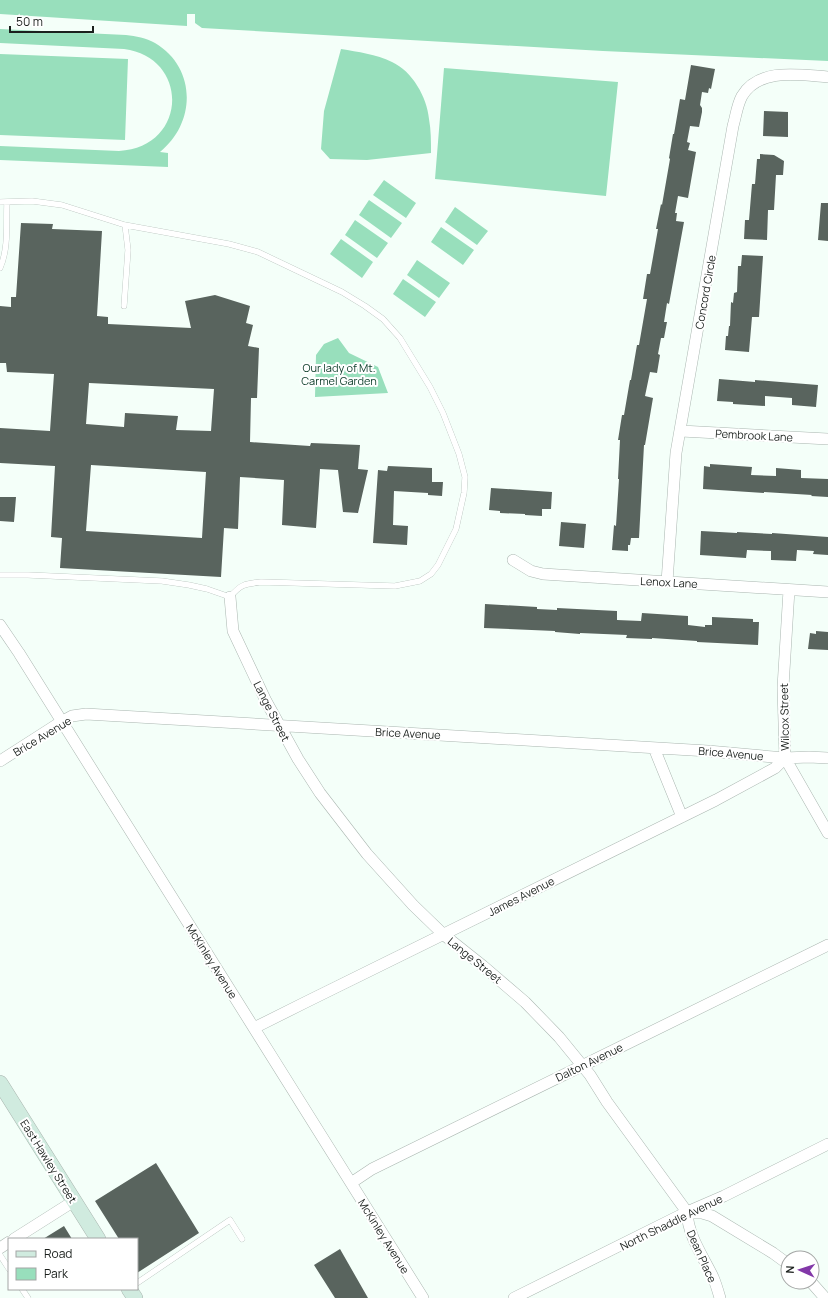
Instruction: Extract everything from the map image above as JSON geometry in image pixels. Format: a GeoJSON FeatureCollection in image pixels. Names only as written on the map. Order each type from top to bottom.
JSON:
{"type":"FeatureCollection","features":[{"type":"Feature","properties":{"kind":"street","name":"Concord Circle"},"geometry":{"type":"LineString","coordinates":[[667,582],[676,453],[738,104],[748,89],[756,82],[765,78],[777,75],[828,77]]}},
{"type":"Feature","properties":{"kind":"street","name":"Pembrook Lane"},"geometry":{"type":"LineString","coordinates":[[681,431],[828,439]]}},
{"type":"Feature","properties":{"kind":"street","name":"Lenox Lane"},"geometry":{"type":"LineString","coordinates":[[514,560],[530,571],[543,574],[828,592]]}},
{"type":"Feature","properties":{"kind":"street","name":"Wilcox Street"},"geometry":{"type":"LineString","coordinates":[[789,590],[783,687],[785,758],[828,832]]}},
{"type":"Feature","properties":{"kind":"street","name":"Lange Street"},"geometry":{"type":"LineString","coordinates":[[230,597],[234,631],[266,701],[298,759],[320,793],[367,854],[413,905],[444,935],[484,966],[525,1002],[559,1037],[590,1075],[607,1102],[688,1212]]}},
{"type":"Feature","properties":{"kind":"street","name":"McKinley Avenue"},"geometry":{"type":"LineString","coordinates":[[0,625],[423,1298]]}},
{"type":"Feature","properties":{"kind":"street","name":"Brice Avenue"},"geometry":{"type":"LineString","coordinates":[[0,761],[61,722],[72,716],[86,714],[708,751],[785,758],[828,758]]}},
{"type":"Feature","properties":{"kind":"street"},"geometry":{"type":"LineString","coordinates":[[654,748],[682,817]]}},
{"type":"Feature","properties":{"kind":"street","name":"James Avenue"},"geometry":{"type":"LineString","coordinates":[[254,1028],[650,834],[775,768],[785,758]]}},
{"type":"Feature","properties":{"kind":"street","name":"Dalton Avenue"},"geometry":{"type":"LineString","coordinates":[[351,1183],[372,1169],[828,945]]}},
{"type":"Feature","properties":{"kind":"street","name":"East Hawley Street"},"geometry":{"type":"LineString","coordinates":[[0,1083],[97,1238]]}},
{"type":"Feature","properties":{"kind":"street","name":"North Shaddle Avenue"},"geometry":{"type":"LineString","coordinates":[[514,1298],[828,1144]]}},
{"type":"Feature","properties":{"kind":"street"},"geometry":{"type":"LineString","coordinates":[[16,1238],[74,1201]]}},
{"type":"Feature","properties":{"kind":"street"},"geometry":{"type":"LineString","coordinates":[[688,1212],[702,1213],[712,1216],[780,1258]]}},
{"type":"Feature","properties":{"kind":"street","name":"Dean Place"},"geometry":{"type":"LineString","coordinates":[[688,1212],[688,1222],[691,1232],[714,1279],[720,1298]]}},
{"type":"Feature","properties":{"kind":"street"},"geometry":{"type":"LineString","coordinates":[[817,1290],[824,1298]]}},
{"type":"Feature","properties":{"kind":"lane"},"geometry":{"type":"LineString","coordinates":[[0,202],[32,202],[62,205],[125,225],[229,244],[258,252],[342,292],[383,319],[400,338],[430,387],[443,412],[459,454],[465,477],[464,493],[456,529],[432,574],[420,581],[395,586],[261,582],[238,587],[230,597],[207,589],[162,581],[0,575]]}},
{"type":"Feature","properties":{"kind":"lane"},"geometry":{"type":"LineString","coordinates":[[0,268],[5,249],[7,202]]}},
{"type":"Feature","properties":{"kind":"lane"},"geometry":{"type":"LineString","coordinates":[[124,306],[128,250],[125,225]]}},
{"type":"Feature","properties":{"kind":"lane"},"geometry":{"type":"LineString","coordinates":[[138,1283],[230,1220],[242,1239]]}},
{"type":"Feature","properties":{"kind":"lane"},"geometry":{"type":"LineString","coordinates":[[0,1255],[8,1267]]}},
{"type":"Feature","properties":{"kind":"green space"},"geometry":{"type":"Polygon","coordinates":[[[0,0],[828,0],[828,61],[603,51],[202,28],[195,23],[195,14],[187,14],[187,26],[0,14],[0,0]]]}},
{"type":"Feature","properties":{"kind":"green space"},"geometry":{"type":"Polygon","coordinates":[[[0,29],[133,36],[152,41],[169,54],[179,66],[185,81],[187,96],[185,111],[180,126],[172,140],[160,152],[168,153],[168,167],[0,160],[0,146],[119,151],[141,146],[158,135],[168,120],[172,102],[170,84],[161,68],[146,56],[124,49],[0,43],[0,29]]]}},
{"type":"Feature","properties":{"kind":"green space"},"geometry":{"type":"Polygon","coordinates":[[[341,49],[386,59],[399,66],[412,78],[422,94],[428,111],[431,131],[431,153],[367,160],[330,159],[321,149],[324,111],[341,49]]]}},
{"type":"Feature","properties":{"kind":"green space"},"geometry":{"type":"Polygon","coordinates":[[[0,54],[128,59],[125,140],[0,135],[0,54]]]}},
{"type":"Feature","properties":{"kind":"green space"},"geometry":{"type":"Polygon","coordinates":[[[444,68],[618,82],[606,196],[435,179],[444,68]]]}},
{"type":"Feature","properties":{"kind":"green space"},"geometry":{"type":"Polygon","coordinates":[[[384,180],[416,203],[406,218],[373,195],[384,180]]]}},
{"type":"Feature","properties":{"kind":"green space"},"geometry":{"type":"Polygon","coordinates":[[[369,200],[402,223],[391,238],[359,215],[369,200]]]}},
{"type":"Feature","properties":{"kind":"green space"},"geometry":{"type":"Polygon","coordinates":[[[455,207],[488,231],[477,245],[445,222],[455,207]]]}},
{"type":"Feature","properties":{"kind":"green space"},"geometry":{"type":"Polygon","coordinates":[[[355,220],[388,243],[377,258],[345,235],[355,220]]]}},
{"type":"Feature","properties":{"kind":"green space"},"geometry":{"type":"Polygon","coordinates":[[[441,227],[474,250],[463,265],[431,242],[441,227]]]}},
{"type":"Feature","properties":{"kind":"green space"},"geometry":{"type":"Polygon","coordinates":[[[341,239],[373,262],[362,278],[330,254],[341,239]]]}},
{"type":"Feature","properties":{"kind":"green space"},"geometry":{"type":"Polygon","coordinates":[[[417,260],[450,283],[439,298],[407,275],[417,260]]]}},
{"type":"Feature","properties":{"kind":"green space"},"geometry":{"type":"Polygon","coordinates":[[[403,279],[436,302],[425,317],[393,294],[403,279]]]}},
{"type":"Feature","properties":{"kind":"green space","name":"Our lady of Mt. Carmel Garden"},"geometry":{"type":"Polygon","coordinates":[[[338,338],[349,353],[378,367],[388,393],[315,397],[316,355],[324,344],[338,338]]]}},
{"type":"Feature","properties":{"kind":"building"},"geometry":{"type":"Polygon","coordinates":[[[691,65],[715,69],[711,89],[709,88],[708,93],[702,92],[700,105],[702,112],[699,127],[690,126],[687,142],[690,143],[688,150],[696,152],[688,198],[678,196],[675,213],[677,213],[676,221],[684,222],[669,304],[667,303],[664,322],[667,322],[664,338],[661,338],[657,373],[650,372],[645,396],[653,398],[644,445],[639,538],[631,538],[630,545],[628,545],[628,551],[612,550],[614,525],[616,526],[620,440],[618,440],[622,415],[624,415],[637,345],[639,345],[647,299],[643,299],[647,274],[650,274],[658,229],[656,229],[661,204],[662,205],[673,134],[680,99],[685,100],[691,65]]]}},
{"type":"Feature","properties":{"kind":"building"},"geometry":{"type":"Polygon","coordinates":[[[764,111],[788,112],[788,137],[763,136],[764,111]]]}},
{"type":"Feature","properties":{"kind":"building"},"geometry":{"type":"Polygon","coordinates":[[[760,154],[774,155],[784,161],[783,175],[776,175],[774,210],[768,210],[767,240],[744,239],[745,220],[749,220],[752,184],[755,184],[757,159],[760,159],[760,154]]]}},
{"type":"Feature","properties":{"kind":"building"},"geometry":{"type":"Polygon","coordinates":[[[821,203],[828,203],[828,241],[818,240],[821,203]]]}},
{"type":"Feature","properties":{"kind":"building"},"geometry":{"type":"Polygon","coordinates":[[[21,223],[53,224],[52,229],[102,231],[97,316],[108,317],[108,324],[191,328],[185,301],[215,295],[250,306],[246,323],[253,325],[248,346],[259,348],[257,398],[251,398],[250,442],[310,446],[311,443],[360,445],[358,469],[368,470],[358,513],[343,512],[338,470],[320,469],[316,528],[282,525],[284,480],[240,477],[238,529],[224,528],[221,577],[60,568],[62,538],[51,537],[55,466],[0,463],[0,428],[50,431],[54,374],[7,372],[6,363],[0,363],[0,306],[11,307],[11,297],[16,297],[21,223]],[[89,383],[86,424],[124,427],[125,413],[178,416],[176,430],[211,431],[214,389],[89,383]],[[91,465],[86,531],[202,538],[206,472],[91,465]]]}},
{"type":"Feature","properties":{"kind":"building"},"geometry":{"type":"Polygon","coordinates":[[[742,255],[763,256],[759,317],[752,317],[749,352],[725,350],[726,336],[728,336],[730,326],[731,302],[733,303],[734,293],[737,292],[738,266],[741,266],[742,255]]]}},
{"type":"Feature","properties":{"kind":"building"},"geometry":{"type":"Polygon","coordinates":[[[719,379],[818,385],[816,407],[792,405],[792,398],[765,396],[765,406],[733,404],[733,402],[717,401],[719,379]]]}},
{"type":"Feature","properties":{"kind":"building"},"geometry":{"type":"Polygon","coordinates":[[[710,464],[752,467],[751,475],[776,476],[776,468],[801,470],[801,478],[828,479],[828,497],[703,489],[704,466],[710,467],[710,464]]]}},
{"type":"Feature","properties":{"kind":"building"},"geometry":{"type":"Polygon","coordinates":[[[388,466],[432,468],[432,482],[443,482],[442,496],[428,495],[428,493],[394,491],[393,525],[408,526],[407,545],[373,543],[378,470],[387,471],[388,466]]]}},
{"type":"Feature","properties":{"kind":"building"},"geometry":{"type":"Polygon","coordinates":[[[491,488],[552,492],[551,509],[542,509],[542,516],[500,513],[500,511],[489,510],[491,488]]]}},
{"type":"Feature","properties":{"kind":"building"},"geometry":{"type":"Polygon","coordinates":[[[0,497],[16,497],[14,522],[0,521],[0,497]]]}},
{"type":"Feature","properties":{"kind":"building"},"geometry":{"type":"Polygon","coordinates":[[[561,522],[586,524],[584,548],[559,546],[561,522]]]}},
{"type":"Feature","properties":{"kind":"building"},"geometry":{"type":"Polygon","coordinates":[[[701,531],[772,533],[828,537],[828,555],[813,554],[814,551],[797,550],[796,561],[771,560],[771,551],[747,550],[746,558],[700,555],[701,531]]]}},
{"type":"Feature","properties":{"kind":"building"},"geometry":{"type":"Polygon","coordinates":[[[485,604],[537,607],[537,609],[557,610],[557,608],[617,611],[617,620],[641,621],[642,613],[688,616],[688,625],[705,627],[705,625],[712,625],[712,617],[753,619],[753,622],[759,622],[758,645],[652,638],[626,638],[627,635],[580,634],[555,631],[484,628],[485,604]]]}},
{"type":"Feature","properties":{"kind":"building"},"geometry":{"type":"Polygon","coordinates":[[[816,631],[828,632],[828,650],[808,649],[810,633],[816,634],[816,631]]]}},
{"type":"Feature","properties":{"kind":"building"},"geometry":{"type":"Polygon","coordinates":[[[156,1163],[199,1233],[138,1272],[138,1238],[118,1238],[95,1201],[156,1163]]]}},
{"type":"Feature","properties":{"kind":"building"},"geometry":{"type":"Polygon","coordinates":[[[64,1226],[71,1238],[45,1238],[64,1226]]]}},
{"type":"Feature","properties":{"kind":"building"},"geometry":{"type":"Polygon","coordinates":[[[340,1249],[368,1298],[335,1298],[314,1265],[340,1249]]]}}]}
